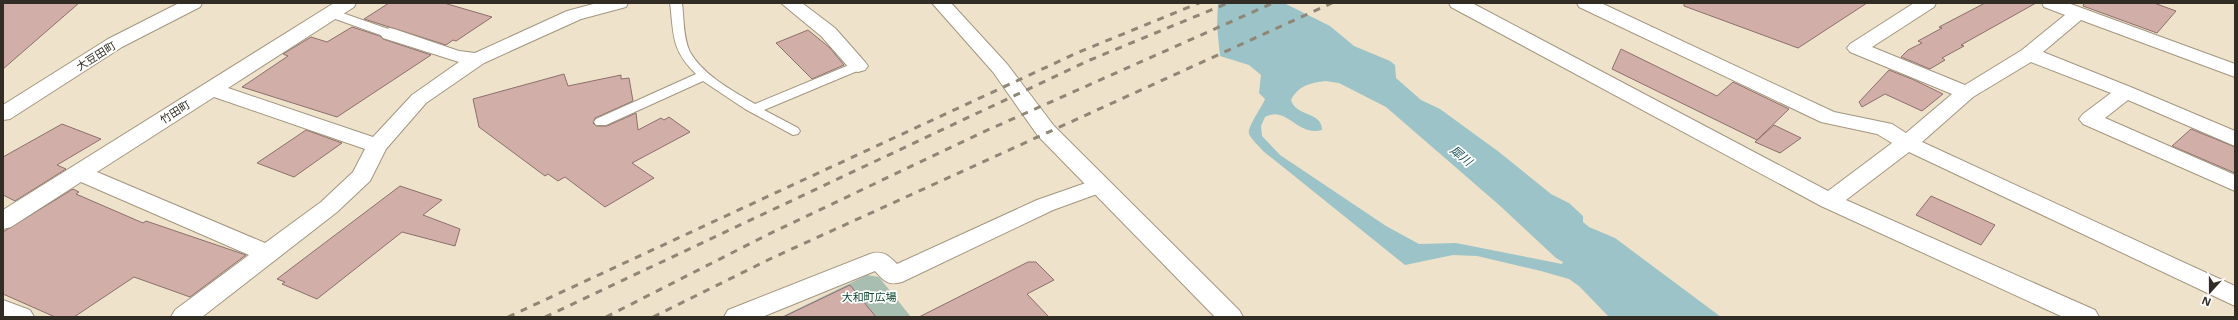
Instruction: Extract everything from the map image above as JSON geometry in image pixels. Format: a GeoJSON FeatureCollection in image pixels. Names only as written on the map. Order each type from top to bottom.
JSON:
{"type":"FeatureCollection","features":[{"type":"Feature","properties":{"kind":"street","name":"大豆田町"},"geometry":{"type":"LineString","coordinates":[[3,114],[115,44],[193,3]]}},
{"type":"Feature","properties":{"kind":"street"},"geometry":{"type":"LineString","coordinates":[[186,317],[329,207],[362,176],[377,146],[420,99],[476,58],[574,15],[619,3]]}},
{"type":"Feature","properties":{"kind":"street"},"geometry":{"type":"LineString","coordinates":[[790,3],[828,32],[858,66]]}},
{"type":"Feature","properties":{"kind":"street"},"geometry":{"type":"LineString","coordinates":[[941,3],[1000,68],[1046,131],[1230,317]]}},
{"type":"Feature","properties":{"kind":"street"},"geometry":{"type":"LineString","coordinates":[[1458,3],[1829,201],[2086,317]]}},
{"type":"Feature","properties":{"kind":"street"},"geometry":{"type":"LineString","coordinates":[[1586,3],[1828,117],[1884,129],[1907,143],[2235,296]]}},
{"type":"Feature","properties":{"kind":"street"},"geometry":{"type":"LineString","coordinates":[[1927,3],[1857,48],[1966,93]]}},
{"type":"Feature","properties":{"kind":"street"},"geometry":{"type":"LineString","coordinates":[[2051,3],[2235,70]]}},
{"type":"Feature","properties":{"kind":"street","name":"竹田町"},"geometry":{"type":"LineString","coordinates":[[3,222],[339,8]]}},
{"type":"Feature","properties":{"kind":"street"},"geometry":{"type":"LineString","coordinates":[[1829,201],[1907,143],[1966,93],[2029,54],[2078,13]]}},
{"type":"Feature","properties":{"kind":"street"},"geometry":{"type":"LineString","coordinates":[[390,34],[456,56],[476,58]]}},
{"type":"Feature","properties":{"kind":"street"},"geometry":{"type":"LineString","coordinates":[[2029,54],[2126,92],[2235,139]]}},
{"type":"Feature","properties":{"kind":"street"},"geometry":{"type":"LineString","coordinates":[[212,89],[377,146]]}},
{"type":"Feature","properties":{"kind":"street"},"geometry":{"type":"LineString","coordinates":[[2126,92],[2090,119],[2235,184]]}},
{"type":"Feature","properties":{"kind":"street"},"geometry":{"type":"LineString","coordinates":[[80,173],[266,254]]}},
{"type":"Feature","properties":{"kind":"street"},"geometry":{"type":"LineString","coordinates":[[737,317],[879,260],[893,276],[1045,205],[1100,185]]}},
{"type":"Feature","properties":{"kind":"street"},"geometry":{"type":"LineString","coordinates":[[3,309],[21,317]]}},
{"type":"Feature","properties":{"kind":"lane"},"geometry":{"type":"LineString","coordinates":[[676,3],[683,50],[696,68],[754,109],[793,131]]}},
{"type":"Feature","properties":{"kind":"lane"},"geometry":{"type":"LineString","coordinates":[[339,8],[390,34]]}},
{"type":"Feature","properties":{"kind":"lane"},"geometry":{"type":"LineString","coordinates":[[754,109],[858,66]]}},
{"type":"Feature","properties":{"kind":"lane"},"geometry":{"type":"LineString","coordinates":[[601,122],[705,75]]}},
{"type":"Feature","properties":{"kind":"green space","name":"大和町広場"},"geometry":{"type":"Polygon","coordinates":[[[867,275],[879,277],[911,317],[781,317],[867,275]]]}},
{"type":"Feature","properties":{"kind":"water","name":"犀川"},"geometry":{"type":"Polygon","coordinates":[[[1218,3],[1284,3],[1330,26],[1354,46],[1390,61],[1395,65],[1396,78],[1421,100],[1440,109],[1499,152],[1551,194],[1569,203],[1583,216],[1583,222],[1589,227],[1615,238],[1721,317],[1609,317],[1579,286],[1569,279],[1477,256],[1453,255],[1405,265],[1263,151],[1252,138],[1249,134],[1250,127],[1265,99],[1259,93],[1261,75],[1249,65],[1220,56],[1217,26],[1218,3]],[[1325,81],[1309,84],[1297,91],[1291,100],[1298,109],[1318,120],[1321,124],[1322,130],[1313,131],[1306,129],[1280,115],[1273,114],[1265,117],[1261,126],[1262,136],[1280,155],[1386,226],[1419,244],[1456,243],[1562,264],[1563,262],[1556,258],[1498,204],[1386,107],[1339,83],[1325,81]]]}},
{"type":"Feature","properties":{"kind":"building"},"geometry":{"type":"Polygon","coordinates":[[[3,3],[79,3],[3,69],[3,3]]]}},
{"type":"Feature","properties":{"kind":"building"},"geometry":{"type":"Polygon","coordinates":[[[389,3],[444,3],[492,17],[456,41],[453,40],[446,45],[364,19],[389,3]]]}},
{"type":"Feature","properties":{"kind":"building"},"geometry":{"type":"Polygon","coordinates":[[[1684,3],[1867,3],[1798,48],[1684,6],[1684,3]]]}},
{"type":"Feature","properties":{"kind":"building"},"geometry":{"type":"Polygon","coordinates":[[[1985,3],[2036,3],[1961,45],[1964,46],[1942,58],[1945,60],[1930,69],[1901,57],[1908,50],[1922,43],[1918,41],[1942,28],[1939,27],[1985,3]]]}},
{"type":"Feature","properties":{"kind":"building"},"geometry":{"type":"Polygon","coordinates":[[[2084,3],[2154,3],[2176,11],[2157,33],[2083,6],[2084,3]]]}},
{"type":"Feature","properties":{"kind":"building"},"geometry":{"type":"Polygon","coordinates":[[[352,27],[431,55],[337,117],[242,87],[288,56],[283,54],[311,37],[327,42],[352,27]]]}},
{"type":"Feature","properties":{"kind":"building"},"geometry":{"type":"Polygon","coordinates":[[[808,30],[830,48],[844,65],[812,79],[776,43],[808,30]]]}},
{"type":"Feature","properties":{"kind":"building"},"geometry":{"type":"Polygon","coordinates":[[[1621,49],[1717,96],[1733,82],[1789,109],[1757,140],[1612,69],[1621,49]]]}},
{"type":"Feature","properties":{"kind":"building"},"geometry":{"type":"Polygon","coordinates":[[[1889,70],[1943,94],[1922,111],[1885,94],[1862,107],[1859,102],[1889,70]]]}},
{"type":"Feature","properties":{"kind":"building"},"geometry":{"type":"Polygon","coordinates":[[[564,74],[568,86],[621,75],[621,79],[629,78],[633,101],[595,118],[593,123],[596,126],[607,126],[636,113],[638,130],[661,118],[664,120],[669,117],[690,132],[632,163],[654,178],[605,207],[565,177],[558,181],[548,174],[545,176],[479,127],[473,99],[564,74]]]}},
{"type":"Feature","properties":{"kind":"building"},"geometry":{"type":"Polygon","coordinates":[[[62,124],[101,139],[57,165],[66,169],[15,201],[3,195],[3,157],[62,124]]]}},
{"type":"Feature","properties":{"kind":"building"},"geometry":{"type":"Polygon","coordinates":[[[1774,125],[1801,138],[1780,153],[1755,142],[1774,125]]]}},
{"type":"Feature","properties":{"kind":"building"},"geometry":{"type":"Polygon","coordinates":[[[2191,129],[2235,147],[2235,173],[2172,146],[2191,129]]]}},
{"type":"Feature","properties":{"kind":"building"},"geometry":{"type":"Polygon","coordinates":[[[306,130],[342,143],[294,177],[257,163],[306,130]]]}},
{"type":"Feature","properties":{"kind":"building"},"geometry":{"type":"Polygon","coordinates":[[[400,186],[442,200],[423,215],[460,229],[455,246],[402,232],[317,299],[282,284],[285,282],[277,279],[400,186]]]}},
{"type":"Feature","properties":{"kind":"building"},"geometry":{"type":"Polygon","coordinates":[[[73,189],[79,192],[76,194],[143,223],[146,221],[246,255],[190,297],[134,277],[74,317],[55,317],[3,294],[3,232],[73,189]]]}},
{"type":"Feature","properties":{"kind":"building"},"geometry":{"type":"Polygon","coordinates":[[[1931,196],[1995,225],[1981,245],[1916,215],[1931,196]]]}},
{"type":"Feature","properties":{"kind":"building"},"geometry":{"type":"Polygon","coordinates":[[[1028,262],[1036,262],[1054,280],[1027,294],[1049,317],[919,317],[1028,262]]]}},
{"type":"Feature","properties":{"kind":"building"},"geometry":{"type":"Polygon","coordinates":[[[850,285],[876,317],[783,317],[850,285]]]}},
{"type":"Feature","properties":{"kind":"railway"},"geometry":{"type":"LineString","coordinates":[[508,317],[1079,52],[1199,3]]}},
{"type":"Feature","properties":{"kind":"railway"},"geometry":{"type":"LineString","coordinates":[[545,317],[1090,60],[1228,3]]}},
{"type":"Feature","properties":{"kind":"railway"},"geometry":{"type":"LineString","coordinates":[[606,317],[767,235],[981,133],[1273,3]]}},
{"type":"Feature","properties":{"kind":"railway"},"geometry":{"type":"LineString","coordinates":[[653,317],[772,258],[1332,3]]}}]}
